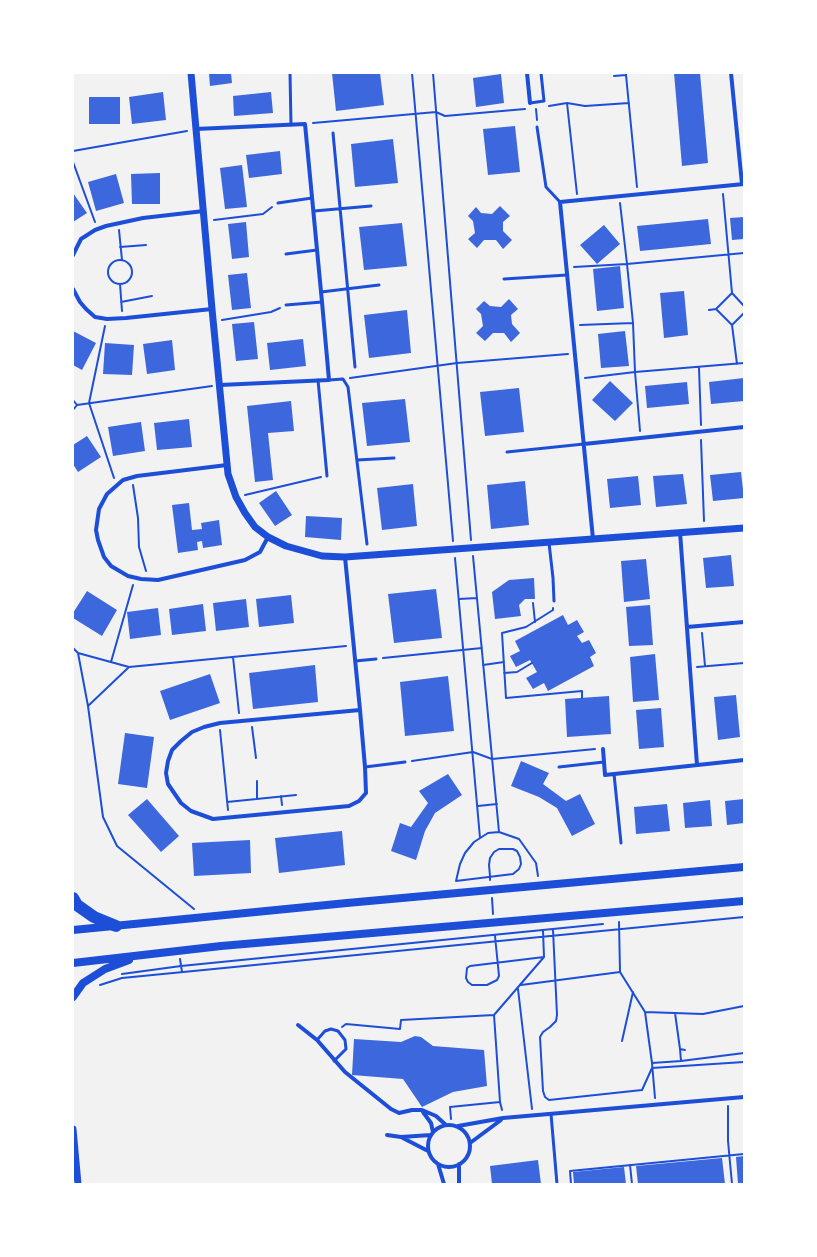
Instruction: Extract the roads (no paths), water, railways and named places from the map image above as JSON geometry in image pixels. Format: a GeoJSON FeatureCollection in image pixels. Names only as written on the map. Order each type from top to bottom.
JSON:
{"type":"FeatureCollection","features":[{"type":"Feature","properties":{"kind":"highway"},"geometry":{"type":"LineString","coordinates":[[73,898],[77,905],[84,910],[100,920],[116,926]]}},
{"type":"Feature","properties":{"kind":"main road"},"geometry":{"type":"LineString","coordinates":[[73,930],[744,867]]}},
{"type":"Feature","properties":{"kind":"main road"},"geometry":{"type":"LineString","coordinates":[[73,963],[221,946],[744,901]]}},
{"type":"Feature","properties":{"kind":"main road"},"geometry":{"type":"LineString","coordinates":[[73,997],[83,983],[105,969],[138,956]]}},
{"type":"Feature","properties":{"kind":"street"},"geometry":{"type":"LineString","coordinates":[[191,73],[228,474],[236,497],[255,527],[268,537],[286,546],[322,556],[345,557],[548,541],[593,540],[744,528]]}},
{"type":"Feature","properties":{"kind":"street"},"geometry":{"type":"LineString","coordinates":[[527,73],[530,103]]}},
{"type":"Feature","properties":{"kind":"street"},"geometry":{"type":"LineString","coordinates":[[593,540],[560,202],[743,184],[732,73]]}},
{"type":"Feature","properties":{"kind":"street"},"geometry":{"type":"LineString","coordinates":[[196,129],[306,124],[329,380],[220,385]]}},
{"type":"Feature","properties":{"kind":"street"},"geometry":{"type":"LineString","coordinates":[[73,255],[81,239],[98,229],[143,218],[204,211]]}},
{"type":"Feature","properties":{"kind":"street"},"geometry":{"type":"LineString","coordinates":[[73,289],[80,302],[95,317],[107,319],[212,309]]}},
{"type":"Feature","properties":{"kind":"street"},"geometry":{"type":"LineString","coordinates":[[584,444],[744,427]]}},
{"type":"Feature","properties":{"kind":"street"},"geometry":{"type":"LineString","coordinates":[[228,465],[123,480],[107,494],[99,509],[97,520],[98,540],[104,557],[111,566],[123,574],[135,578],[158,580],[245,560],[260,552],[268,537]]}},
{"type":"Feature","properties":{"kind":"street"},"geometry":{"type":"LineString","coordinates":[[680,532],[697,765]]}},
{"type":"Feature","properties":{"kind":"street"},"geometry":{"type":"LineString","coordinates":[[345,557],[360,710],[366,793],[359,801],[349,806],[213,819],[191,811],[181,803],[168,784],[166,773],[172,750],[192,732],[204,727],[220,723],[360,710]]}},
{"type":"Feature","properties":{"kind":"street"},"geometry":{"type":"LineString","coordinates":[[687,627],[744,622]]}},
{"type":"Feature","properties":{"kind":"street"},"geometry":{"type":"LineString","coordinates":[[603,748],[605,775],[744,760]]}},
{"type":"Feature","properties":{"kind":"street"},"geometry":{"type":"LineString","coordinates":[[298,1025],[318,1040],[334,1061],[356,1082],[391,1109],[399,1113],[412,1110],[422,1110],[436,1116],[446,1125]]}},
{"type":"Feature","properties":{"kind":"street"},"geometry":{"type":"LineString","coordinates":[[458,1126],[464,1130],[468,1136],[470,1143],[468,1155],[459,1164],[452,1167],[445,1167],[438,1164],[430,1156],[428,1151],[428,1140],[437,1128],[446,1125],[458,1126],[503,1118],[744,1097]]}},
{"type":"Feature","properties":{"kind":"street"},"geometry":{"type":"LineString","coordinates":[[422,1110],[431,1123],[432,1133]]}},
{"type":"Feature","properties":{"kind":"street"},"geometry":{"type":"LineString","coordinates":[[470,1143],[503,1118]]}},
{"type":"Feature","properties":{"kind":"street"},"geometry":{"type":"LineString","coordinates":[[73,1129],[78,1184]]}},
{"type":"Feature","properties":{"kind":"street"},"geometry":{"type":"LineString","coordinates":[[388,1135],[401,1137],[432,1133]]}},
{"type":"Feature","properties":{"kind":"street"},"geometry":{"type":"LineString","coordinates":[[401,1137],[428,1151]]}},
{"type":"Feature","properties":{"kind":"street"},"geometry":{"type":"LineString","coordinates":[[438,1164],[444,1184]]}},
{"type":"Feature","properties":{"kind":"street"},"geometry":{"type":"LineString","coordinates":[[459,1164],[459,1184]]}},
{"type":"Feature","properties":{"kind":"lane"},"geometry":{"type":"LineString","coordinates":[[290,73],[291,125]]}},
{"type":"Feature","properties":{"kind":"lane"},"geometry":{"type":"LineString","coordinates":[[530,103],[544,101],[541,73]]}},
{"type":"Feature","properties":{"kind":"lane"},"geometry":{"type":"LineString","coordinates":[[537,127],[546,187],[560,202]]}},
{"type":"Feature","properties":{"kind":"lane"},"geometry":{"type":"LineString","coordinates":[[333,133],[355,367]]}},
{"type":"Feature","properties":{"kind":"lane"},"geometry":{"type":"LineString","coordinates":[[278,203],[312,198]]}},
{"type":"Feature","properties":{"kind":"lane"},"geometry":{"type":"LineString","coordinates":[[314,211],[371,206]]}},
{"type":"Feature","properties":{"kind":"lane"},"geometry":{"type":"LineString","coordinates":[[286,254],[317,250]]}},
{"type":"Feature","properties":{"kind":"lane"},"geometry":{"type":"LineString","coordinates":[[504,279],[568,275]]}},
{"type":"Feature","properties":{"kind":"lane"},"geometry":{"type":"LineString","coordinates":[[321,292],[379,285]]}},
{"type":"Feature","properties":{"kind":"lane"},"geometry":{"type":"LineString","coordinates":[[286,305],[322,302]]}},
{"type":"Feature","properties":{"kind":"lane"},"geometry":{"type":"LineString","coordinates":[[329,380],[343,379],[348,387],[350,395],[367,544]]}},
{"type":"Feature","properties":{"kind":"lane"},"geometry":{"type":"LineString","coordinates":[[318,380],[328,476]]}},
{"type":"Feature","properties":{"kind":"lane"},"geometry":{"type":"LineString","coordinates":[[507,452],[584,444]]}},
{"type":"Feature","properties":{"kind":"lane"},"geometry":{"type":"LineString","coordinates":[[357,460],[394,458]]}},
{"type":"Feature","properties":{"kind":"lane"},"geometry":{"type":"LineString","coordinates":[[548,541],[553,578],[554,601]]}},
{"type":"Feature","properties":{"kind":"lane"},"geometry":{"type":"LineString","coordinates":[[355,661],[376,659]]}},
{"type":"Feature","properties":{"kind":"lane"},"geometry":{"type":"LineString","coordinates":[[365,767],[405,762]]}},
{"type":"Feature","properties":{"kind":"lane"},"geometry":{"type":"LineString","coordinates":[[559,767],[604,762]]}},
{"type":"Feature","properties":{"kind":"lane"},"geometry":{"type":"LineString","coordinates":[[614,774],[621,843]]}},
{"type":"Feature","properties":{"kind":"lane"},"geometry":{"type":"LineString","coordinates":[[318,1040],[325,1031],[331,1029],[338,1031],[345,1040],[346,1049],[334,1061]]}},
{"type":"Feature","properties":{"kind":"lane"},"geometry":{"type":"LineString","coordinates":[[551,1114],[557,1184]]}}]}
